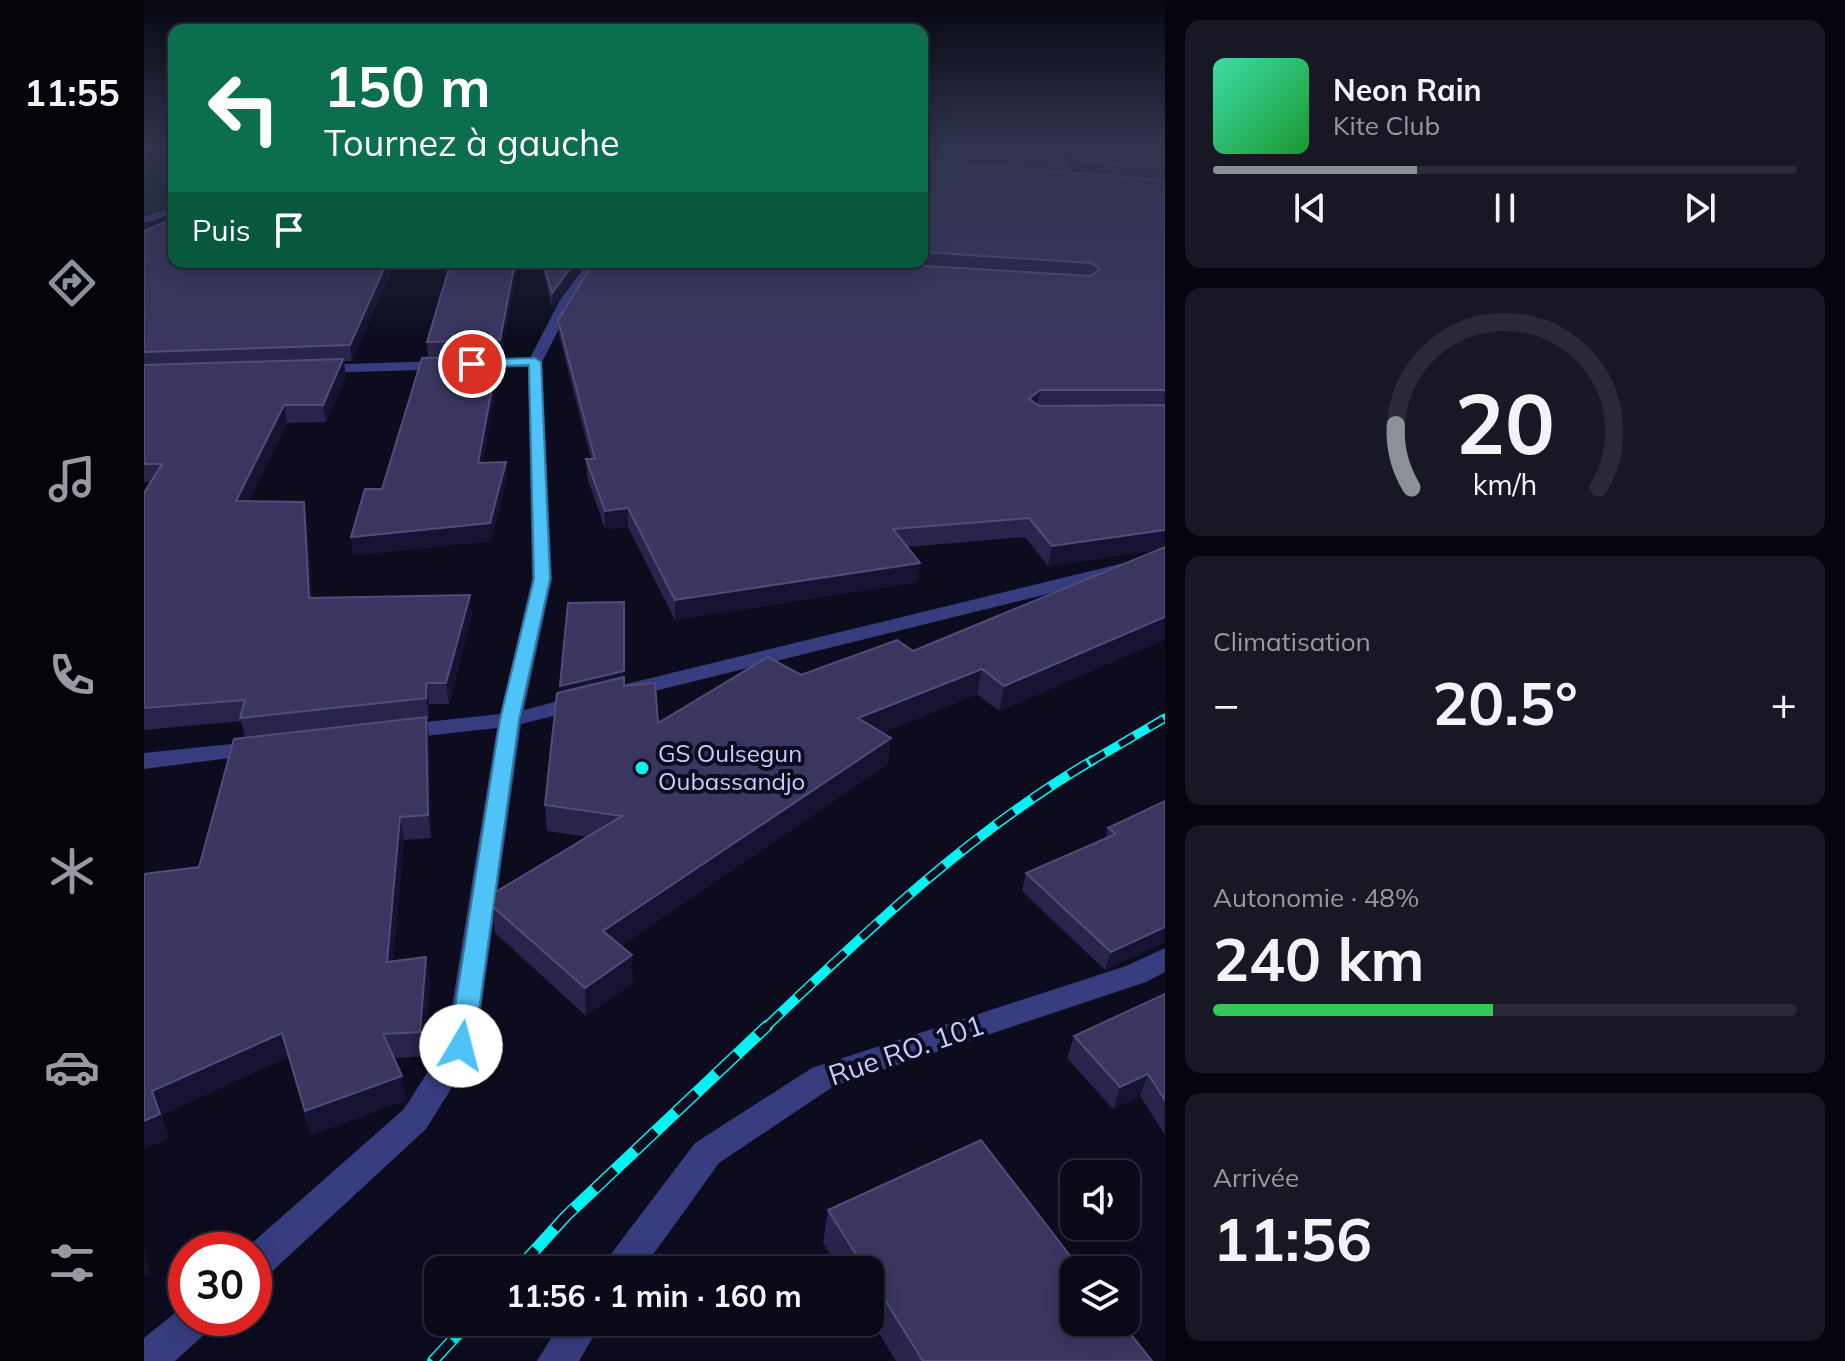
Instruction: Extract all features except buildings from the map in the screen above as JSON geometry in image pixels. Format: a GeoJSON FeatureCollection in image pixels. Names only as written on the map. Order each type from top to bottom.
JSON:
{"type":"FeatureCollection","features":[{"type":"Feature","properties":{"kind":"street"},"geometry":{"type":"LineString","coordinates":[[144,220],[168,212]]}},
{"type":"Feature","properties":{"kind":"street"},"geometry":{"type":"LineString","coordinates":[[272,1248],[415,1119],[461,1046],[510,720],[542,579],[535,362],[567,300],[595,268]]}},
{"type":"Feature","properties":{"kind":"street"},"geometry":{"type":"LineString","coordinates":[[298,370],[535,362]]}},
{"type":"Feature","properties":{"kind":"street"},"geometry":{"type":"LineString","coordinates":[[373,735],[510,720],[1165,559]]}},
{"type":"Feature","properties":{"kind":"street"},"geometry":{"type":"LineString","coordinates":[[144,761],[281,746]]}},
{"type":"Feature","properties":{"kind":"street","name":"Rue RO. 101"},"geometry":{"type":"LineString","coordinates":[[631,1256],[707,1153],[823,1077],[1136,974],[1165,959]]}},
{"type":"Feature","properties":{"kind":"street"},"geometry":{"type":"LineString","coordinates":[[147,1361],[175,1336]]}},
{"type":"Feature","properties":{"kind":"street"},"geometry":{"type":"LineString","coordinates":[[556,1361],[574,1336]]}},
{"type":"Feature","properties":{"kind":"green space"},"geometry":{"type":"Polygon","coordinates":[[[144,208],[166,208],[144,214],[144,208]]]}},
{"type":"Feature","properties":{"kind":"railway"},"geometry":{"type":"LineString","coordinates":[[1090,762],[1165,718]]}},
{"type":"Feature","properties":{"kind":"railway"},"geometry":{"type":"LineString","coordinates":[[765,1028],[881,919],[962,850],[1048,788],[1093,760]]}},
{"type":"Feature","properties":{"kind":"railway"},"geometry":{"type":"LineString","coordinates":[[530,1256],[566,1216],[767,1026]]}},
{"type":"Feature","properties":{"kind":"railway"},"geometry":{"type":"LineString","coordinates":[[433,1361],[456,1336]]}},
{"type":"Feature","properties":{"kind":"place","name":"GS Oulsegun Oubassandjo"},"geometry":{"type":"Point","coordinates":[642,768]}},
{"type":"Feature","properties":{"kind":"route"},"geometry":{"type":"LineString","coordinates":[[461,1046],[510,720],[542,579],[535,362],[472,364]]}}]}
